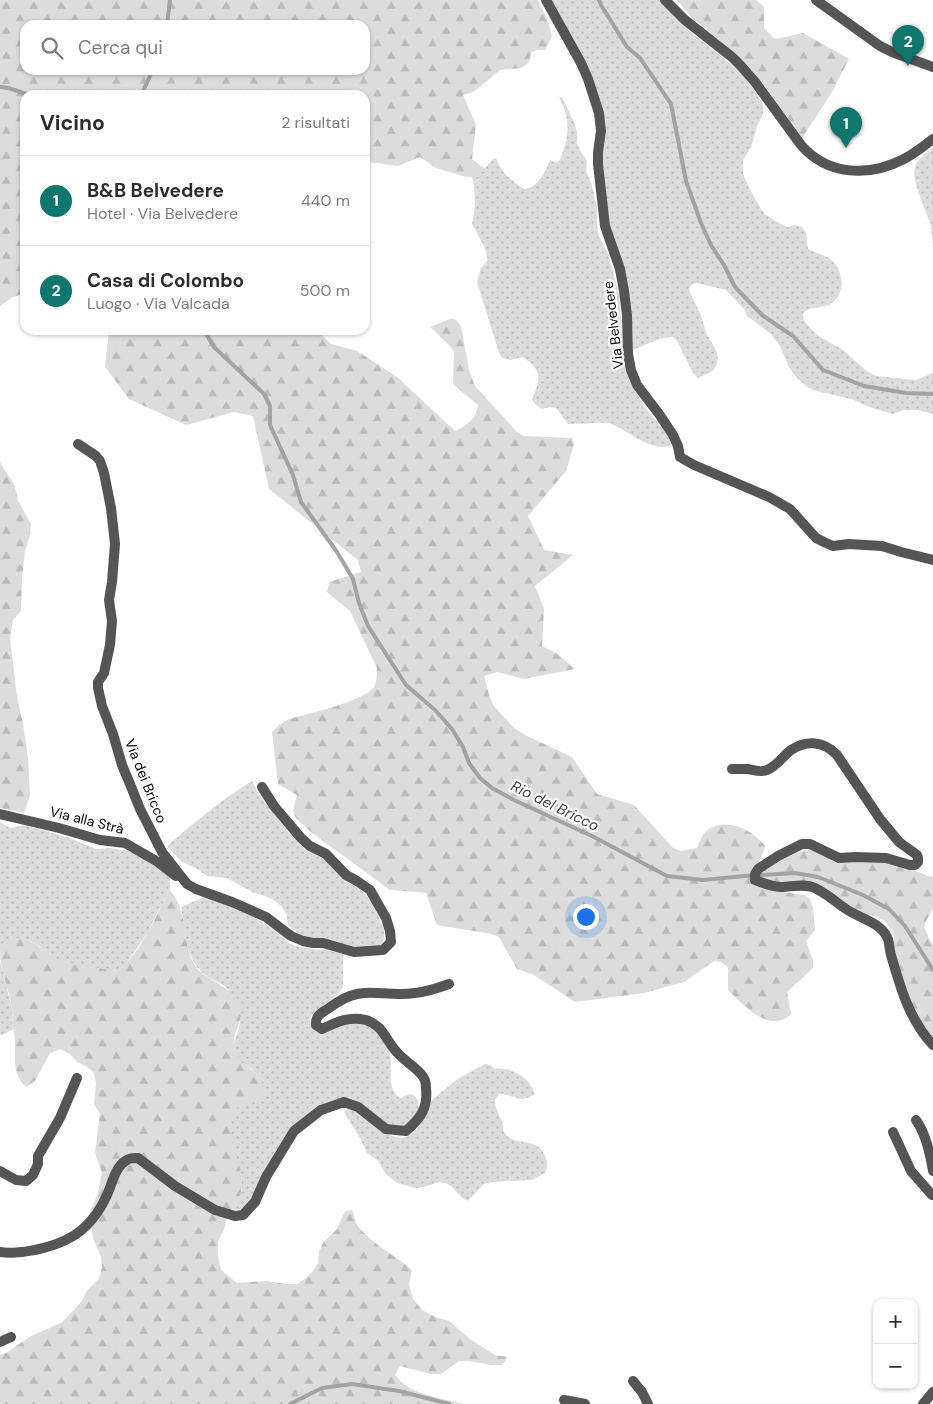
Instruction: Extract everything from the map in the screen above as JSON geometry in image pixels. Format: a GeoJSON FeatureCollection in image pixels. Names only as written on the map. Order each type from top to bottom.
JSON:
{"type":"FeatureCollection","features":[{"type":"Feature","properties":{"kind":"street","name":"Via Belvedere"},"geometry":{"type":"LineString","coordinates":[[546,0],[581,63],[599,113],[601,131],[598,164],[605,226],[620,269],[624,291],[628,354],[631,370],[637,385],[673,435],[678,446],[680,458],[769,497],[790,509],[816,538],[833,546],[849,544],[882,546],[933,560]]}},
{"type":"Feature","properties":{"kind":"street"},"geometry":{"type":"LineString","coordinates":[[665,0],[685,20],[724,50],[741,66],[808,154],[821,162],[844,170],[863,171],[886,167],[906,158],[933,139]]}},
{"type":"Feature","properties":{"kind":"street"},"geometry":{"type":"LineString","coordinates":[[816,0],[880,46],[933,68]]}},
{"type":"Feature","properties":{"kind":"street","name":"Via dei Bricco"},"geometry":{"type":"LineString","coordinates":[[78,444],[96,456],[100,461],[111,508],[114,544],[112,582],[108,600],[112,621],[110,645],[104,673],[98,682],[98,688],[102,706],[122,765],[140,809],[162,852],[187,884],[266,917],[291,936],[313,944],[323,943],[354,952],[383,950],[390,944],[390,931],[386,918],[370,890],[346,875],[326,854],[310,846],[301,838],[274,806],[262,787]]}},
{"type":"Feature","properties":{"kind":"street"},"geometry":{"type":"LineString","coordinates":[[732,769],[748,769],[759,772],[767,770],[791,750],[807,743],[826,745],[837,755],[880,819],[899,842],[917,855],[918,862],[910,865],[886,858],[839,858],[810,844],[802,844],[778,856],[758,869],[754,874],[755,880],[780,887],[813,887],[832,898],[846,910],[880,928],[888,937],[890,953],[910,1011],[918,1026],[933,1044]]}},
{"type":"Feature","properties":{"kind":"street","name":"Via alla Strà"},"geometry":{"type":"LineString","coordinates":[[0,814],[100,840],[125,843],[158,862],[187,884]]}},
{"type":"Feature","properties":{"kind":"street"},"geometry":{"type":"LineString","coordinates":[[0,1252],[21,1253],[42,1249],[65,1242],[78,1233],[87,1225],[102,1203],[120,1166],[127,1160],[138,1158],[175,1186],[215,1210],[235,1216],[243,1215],[255,1202],[266,1177],[294,1131],[321,1110],[344,1102],[358,1107],[386,1129],[406,1131],[416,1122],[426,1105],[426,1082],[422,1075],[397,1053],[379,1026],[367,1020],[352,1018],[342,1020],[322,1029],[316,1025],[316,1020],[318,1016],[338,1001],[355,993],[415,993],[433,990],[450,984]]}},
{"type":"Feature","properties":{"kind":"street"},"geometry":{"type":"LineString","coordinates":[[0,1171],[16,1180],[26,1181],[33,1175],[41,1149],[60,1118],[77,1078]]}},
{"type":"Feature","properties":{"kind":"street"},"geometry":{"type":"LineString","coordinates":[[916,1120],[922,1129],[933,1171]]}},
{"type":"Feature","properties":{"kind":"street"},"geometry":{"type":"LineString","coordinates":[[894,1132],[911,1171],[932,1195]]}},
{"type":"Feature","properties":{"kind":"street"},"geometry":{"type":"LineString","coordinates":[[0,1342],[11,1337]]}},
{"type":"Feature","properties":{"kind":"street"},"geometry":{"type":"LineString","coordinates":[[633,1381],[642,1392],[648,1404]]}},
{"type":"Feature","properties":{"kind":"street"},"geometry":{"type":"LineString","coordinates":[[923,1404],[933,1392]]}},
{"type":"Feature","properties":{"kind":"street"},"geometry":{"type":"LineString","coordinates":[[564,1400],[585,1404]]}},
{"type":"Feature","properties":{"kind":"green space"},"geometry":{"type":"Polygon","coordinates":[[[0,0],[538,0],[548,21],[552,36],[545,50],[536,50],[531,53],[529,62],[522,68],[500,70],[473,92],[463,95],[476,125],[472,159],[485,169],[477,177],[466,177],[436,168],[420,157],[398,166],[370,162],[370,90],[20,90],[20,295],[11,298],[0,306],[0,0]]]}},
{"type":"Feature","properties":{"kind":"green space"},"geometry":{"type":"Polygon","coordinates":[[[550,0],[661,0],[686,28],[743,74],[763,106],[763,114],[757,126],[751,147],[743,160],[743,174],[749,188],[766,215],[787,227],[795,225],[802,227],[806,233],[808,249],[834,262],[841,276],[842,286],[836,298],[830,305],[809,309],[803,313],[804,321],[817,335],[843,350],[867,371],[876,376],[916,380],[933,373],[933,414],[918,410],[904,410],[893,414],[851,399],[809,388],[798,379],[789,367],[780,346],[771,334],[747,316],[744,309],[726,290],[697,283],[692,284],[689,288],[706,332],[717,354],[718,358],[714,370],[698,378],[693,373],[677,341],[673,337],[658,340],[633,350],[630,299],[625,274],[611,237],[607,211],[603,167],[606,138],[605,119],[550,0]]]}},
{"type":"Feature","properties":{"kind":"green space"},"geometry":{"type":"Polygon","coordinates":[[[677,0],[756,0],[764,7],[764,28],[775,39],[803,33],[849,59],[832,92],[802,138],[765,86],[717,38],[691,17],[677,0]]]}},
{"type":"Feature","properties":{"kind":"green space"},"geometry":{"type":"Polygon","coordinates":[[[559,97],[562,97],[574,122],[577,132],[577,143],[587,161],[586,171],[592,185],[597,208],[599,237],[608,253],[619,295],[625,367],[630,382],[644,406],[669,437],[671,445],[655,446],[608,423],[568,424],[556,408],[542,409],[532,400],[538,376],[537,371],[530,362],[523,357],[510,360],[502,358],[499,353],[477,282],[481,268],[488,260],[484,246],[472,224],[475,206],[472,177],[477,177],[496,158],[504,173],[520,187],[525,189],[534,186],[544,173],[550,160],[559,161],[565,146],[567,118],[559,97]]]}},
{"type":"Feature","properties":{"kind":"green space"},"geometry":{"type":"Polygon","coordinates":[[[933,147],[933,246],[930,223],[914,173],[918,161],[933,147]]]}},
{"type":"Feature","properties":{"kind":"green space"},"geometry":{"type":"Polygon","coordinates":[[[452,318],[461,326],[469,370],[475,386],[517,432],[524,436],[572,438],[574,444],[566,471],[528,516],[544,550],[573,555],[535,586],[544,609],[542,646],[556,653],[575,669],[524,679],[497,672],[484,676],[493,705],[514,728],[572,757],[597,794],[634,805],[673,848],[681,851],[697,848],[706,831],[712,827],[727,824],[748,831],[765,846],[761,859],[752,868],[751,878],[753,885],[765,889],[804,895],[810,899],[813,908],[815,930],[806,941],[813,961],[813,968],[787,992],[791,1014],[783,1020],[765,1019],[749,1009],[728,990],[728,967],[721,962],[714,961],[684,982],[644,993],[575,1002],[534,975],[517,969],[499,937],[492,934],[437,925],[426,893],[390,890],[312,833],[296,818],[293,811],[297,795],[278,784],[272,732],[289,719],[348,702],[369,692],[375,685],[377,668],[350,611],[327,592],[329,582],[361,572],[358,560],[269,489],[253,416],[234,412],[186,425],[129,399],[105,367],[108,335],[322,335],[331,344],[357,351],[397,377],[455,431],[470,421],[475,415],[478,405],[453,383],[454,352],[430,327],[452,318]]]}},
{"type":"Feature","properties":{"kind":"green space"},"geometry":{"type":"Polygon","coordinates":[[[0,460],[15,486],[18,501],[31,524],[25,551],[21,611],[13,620],[10,638],[17,697],[28,758],[30,795],[24,813],[0,808],[0,460]]]}},
{"type":"Feature","properties":{"kind":"green space"},"geometry":{"type":"Polygon","coordinates":[[[252,781],[260,796],[303,848],[325,860],[343,879],[362,891],[372,903],[384,929],[384,939],[381,944],[377,947],[352,947],[306,938],[288,926],[287,916],[282,907],[274,900],[254,893],[227,878],[207,876],[181,861],[167,846],[198,820],[252,781]]]}},
{"type":"Feature","properties":{"kind":"green space"},"geometry":{"type":"Polygon","coordinates":[[[0,822],[10,828],[24,825],[70,838],[96,849],[110,848],[128,851],[147,858],[167,874],[170,880],[170,890],[149,931],[125,965],[117,971],[78,966],[58,960],[31,941],[3,943],[0,952],[0,822]]]}},
{"type":"Feature","properties":{"kind":"green space"},"geometry":{"type":"Polygon","coordinates":[[[812,849],[883,862],[933,877],[933,909],[924,927],[933,945],[933,1037],[922,1023],[908,995],[895,956],[894,936],[884,920],[863,914],[822,888],[772,883],[760,878],[760,871],[763,868],[801,851],[812,849]]]}},
{"type":"Feature","properties":{"kind":"green space"},"geometry":{"type":"Polygon","coordinates":[[[170,890],[180,907],[188,949],[195,965],[205,975],[231,992],[240,1004],[241,1016],[234,1039],[235,1052],[238,1058],[259,1077],[264,1088],[264,1094],[258,1103],[236,1108],[232,1119],[232,1138],[240,1166],[242,1191],[226,1219],[224,1230],[219,1239],[218,1251],[221,1270],[237,1283],[267,1281],[297,1284],[313,1271],[318,1263],[319,1252],[323,1243],[337,1229],[345,1211],[352,1210],[357,1225],[363,1232],[412,1270],[409,1285],[413,1299],[422,1310],[435,1317],[449,1321],[471,1340],[495,1355],[508,1357],[502,1365],[459,1361],[441,1374],[431,1374],[400,1366],[395,1375],[401,1382],[417,1391],[464,1404],[0,1404],[0,1355],[31,1336],[61,1323],[82,1301],[86,1292],[99,1278],[102,1268],[101,1257],[93,1238],[90,1213],[98,1193],[102,1173],[95,1153],[100,1114],[94,1104],[96,1083],[94,1073],[86,1066],[77,1062],[70,1054],[60,1049],[50,1053],[35,1081],[26,1087],[21,1081],[15,1065],[12,1011],[2,967],[1,947],[11,937],[22,939],[34,943],[54,957],[67,963],[117,971],[126,964],[141,944],[170,890]]]}},
{"type":"Feature","properties":{"kind":"green space"},"geometry":{"type":"Polygon","coordinates":[[[204,897],[221,901],[245,913],[268,926],[293,945],[343,954],[343,987],[328,1003],[310,1017],[313,1029],[318,1033],[326,1032],[346,1022],[371,1025],[387,1044],[391,1060],[392,1088],[395,1093],[400,1098],[410,1094],[415,1096],[418,1101],[419,1111],[407,1127],[386,1125],[350,1097],[337,1099],[316,1108],[300,1122],[253,1199],[241,1209],[232,1209],[240,1196],[242,1188],[230,1124],[232,1115],[238,1106],[264,1094],[262,1083],[258,1076],[241,1062],[235,1051],[234,1042],[240,1023],[237,1008],[231,994],[226,988],[204,974],[189,952],[181,907],[204,897]]]}},
{"type":"Feature","properties":{"kind":"green space"},"geometry":{"type":"Polygon","coordinates":[[[0,961],[12,1008],[13,1029],[0,1035],[0,961]]]}},
{"type":"Feature","properties":{"kind":"green space"},"geometry":{"type":"Polygon","coordinates":[[[485,1064],[495,1069],[507,1069],[519,1074],[533,1088],[535,1094],[530,1097],[521,1099],[499,1094],[495,1100],[496,1108],[507,1136],[516,1141],[537,1146],[545,1157],[547,1168],[545,1173],[532,1180],[484,1184],[468,1201],[446,1183],[439,1182],[416,1188],[397,1183],[386,1174],[378,1161],[367,1153],[344,1112],[348,1109],[359,1112],[389,1134],[404,1138],[412,1134],[420,1125],[434,1098],[459,1078],[485,1064]]]}},
{"type":"Feature","properties":{"kind":"waterway"},"geometry":{"type":"LineString","coordinates":[[168,20],[170,0]]}},
{"type":"Feature","properties":{"kind":"waterway"},"geometry":{"type":"LineString","coordinates":[[599,0],[627,47],[640,58],[671,104],[686,181],[711,245],[735,287],[762,315],[793,336],[823,370],[864,386],[906,393],[933,394]]}},
{"type":"Feature","properties":{"kind":"waterway"},"geometry":{"type":"LineString","coordinates":[[143,90],[151,75]]}},
{"type":"Feature","properties":{"kind":"waterway","name":"Rio del Bricco"},"geometry":{"type":"LineString","coordinates":[[0,87],[20,92]]}},
{"type":"Feature","properties":{"kind":"waterway","name":"Rio del Bricco"},"geometry":{"type":"LineString","coordinates":[[207,335],[214,347],[264,394],[270,406],[270,425],[293,475],[301,502],[337,552],[353,579],[359,603],[368,626],[406,685],[435,710],[452,729],[463,747],[469,763],[480,778],[492,788],[514,800],[594,837],[667,876],[703,880],[795,873],[818,877],[863,895],[889,909],[905,926],[933,970]]}},
{"type":"Feature","properties":{"kind":"waterway"},"geometry":{"type":"LineString","coordinates":[[290,1404],[322,1388],[352,1384],[399,1391],[449,1404]]}},
{"type":"Feature","properties":{"kind":"place","name":"Casa di Colombo"},"geometry":{"type":"Point","coordinates":[908,66]}},
{"type":"Feature","properties":{"kind":"place","name":"B&B Belvedere"},"geometry":{"type":"Point","coordinates":[846,148]}}]}
